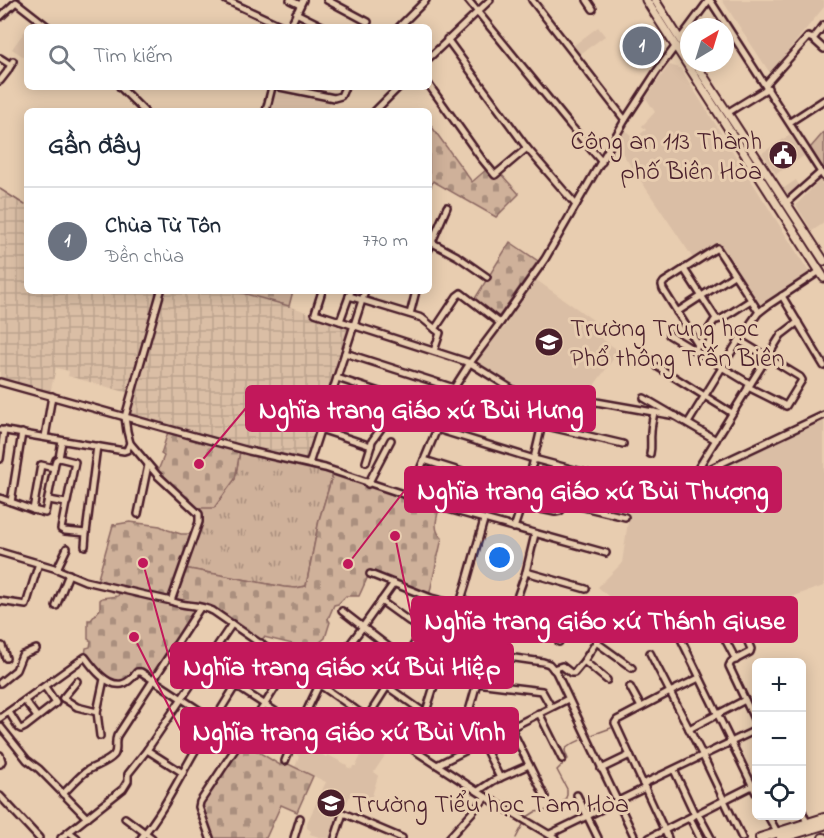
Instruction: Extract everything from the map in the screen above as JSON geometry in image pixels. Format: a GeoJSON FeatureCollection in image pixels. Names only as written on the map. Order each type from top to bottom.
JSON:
{"type":"FeatureCollection","features":[{"type":"Feature","properties":{"kind":"highway"},"geometry":{"type":"LineString","coordinates":[[779,835],[824,818]]}},
{"type":"Feature","properties":{"kind":"highway"},"geometry":{"type":"LineString","coordinates":[[760,838],[824,825]]}},
{"type":"Feature","properties":{"kind":"highway"},"geometry":{"type":"LineString","coordinates":[[797,838],[824,830]]}},
{"type":"Feature","properties":{"kind":"main road"},"geometry":{"type":"LineString","coordinates":[[646,0],[822,275]]}},
{"type":"Feature","properties":{"kind":"main road"},"geometry":{"type":"LineString","coordinates":[[655,0],[680,39],[675,46]]}},
{"type":"Feature","properties":{"kind":"main road"},"geometry":{"type":"LineString","coordinates":[[701,72],[824,261]]}},
{"type":"Feature","properties":{"kind":"main road"},"geometry":{"type":"LineString","coordinates":[[801,242],[808,237]]}},
{"type":"Feature","properties":{"kind":"street"},"geometry":{"type":"LineString","coordinates":[[226,0],[278,24]]}},
{"type":"Feature","properties":{"kind":"street"},"geometry":{"type":"LineString","coordinates":[[290,0],[302,2],[291,24]]}},
{"type":"Feature","properties":{"kind":"street"},"geometry":{"type":"LineString","coordinates":[[327,0],[368,22]]}},
{"type":"Feature","properties":{"kind":"street"},"geometry":{"type":"LineString","coordinates":[[402,24],[426,0]]}},
{"type":"Feature","properties":{"kind":"street"},"geometry":{"type":"LineString","coordinates":[[468,0],[602,162]]}},
{"type":"Feature","properties":{"kind":"street"},"geometry":{"type":"LineString","coordinates":[[432,55],[490,0]]}},
{"type":"Feature","properties":{"kind":"street"},"geometry":{"type":"LineString","coordinates":[[532,0],[625,120]]}},
{"type":"Feature","properties":{"kind":"street"},"geometry":{"type":"LineString","coordinates":[[587,0],[593,9]]}},
{"type":"Feature","properties":{"kind":"street"},"geometry":{"type":"LineString","coordinates":[[696,18],[709,0],[767,86],[822,174],[786,203]]}},
{"type":"Feature","properties":{"kind":"street"},"geometry":{"type":"LineString","coordinates":[[0,17],[16,2],[44,24]]}},
{"type":"Feature","properties":{"kind":"street"},"geometry":{"type":"LineString","coordinates":[[296,13],[318,24]]}},
{"type":"Feature","properties":{"kind":"street"},"geometry":{"type":"LineString","coordinates":[[813,39],[824,25]]}},
{"type":"Feature","properties":{"kind":"street"},"geometry":{"type":"LineString","coordinates":[[727,113],[767,86],[805,39],[809,37],[813,39],[824,49]]}},
{"type":"Feature","properties":{"kind":"street"},"geometry":{"type":"LineString","coordinates":[[447,39],[527,148],[576,205]]}},
{"type":"Feature","properties":{"kind":"street"},"geometry":{"type":"LineString","coordinates":[[409,496],[454,388],[545,259],[625,120],[675,46]]}},
{"type":"Feature","properties":{"kind":"street"},"geometry":{"type":"LineString","coordinates":[[0,58],[12,63],[0,81]]}},
{"type":"Feature","properties":{"kind":"street"},"geometry":{"type":"LineString","coordinates":[[432,89],[495,175],[527,148]]}},
{"type":"Feature","properties":{"kind":"street"},"geometry":{"type":"LineString","coordinates":[[123,90],[141,108]]}},
{"type":"Feature","properties":{"kind":"street"},"geometry":{"type":"LineString","coordinates":[[267,108],[271,90]]}},
{"type":"Feature","properties":{"kind":"street"},"geometry":{"type":"LineString","coordinates":[[294,90],[334,99],[341,96],[344,90]]}},
{"type":"Feature","properties":{"kind":"street"},"geometry":{"type":"LineString","coordinates":[[378,108],[396,90]]}},
{"type":"Feature","properties":{"kind":"street"},"geometry":{"type":"LineString","coordinates":[[790,122],[824,100]]}},
{"type":"Feature","properties":{"kind":"street"},"geometry":{"type":"LineString","coordinates":[[432,237],[447,207]]}},
{"type":"Feature","properties":{"kind":"street"},"geometry":{"type":"LineString","coordinates":[[432,242],[487,277]]}},
{"type":"Feature","properties":{"kind":"street"},"geometry":{"type":"LineString","coordinates":[[696,348],[662,285],[717,248],[759,312]]}},
{"type":"Feature","properties":{"kind":"street"},"geometry":{"type":"LineString","coordinates":[[684,269],[718,320],[751,300]]}},
{"type":"Feature","properties":{"kind":"street"},"geometry":{"type":"LineString","coordinates":[[677,312],[734,275]]}},
{"type":"Feature","properties":{"kind":"street"},"geometry":{"type":"LineString","coordinates":[[688,423],[759,312],[782,296],[822,275]]}},
{"type":"Feature","properties":{"kind":"street"},"geometry":{"type":"LineString","coordinates":[[435,329],[460,293],[500,323]]}},
{"type":"Feature","properties":{"kind":"street"},"geometry":{"type":"LineString","coordinates":[[0,459],[2,430],[126,451],[129,443],[125,417],[160,294]]}},
{"type":"Feature","properties":{"kind":"street"},"geometry":{"type":"LineString","coordinates":[[321,294],[315,313],[470,363],[547,411]]}},
{"type":"Feature","properties":{"kind":"street"},"geometry":{"type":"LineString","coordinates":[[340,321],[350,294]]}},
{"type":"Feature","properties":{"kind":"street"},"geometry":{"type":"LineString","coordinates":[[352,294],[362,300],[424,320],[440,333],[434,351]]}},
{"type":"Feature","properties":{"kind":"street"},"geometry":{"type":"LineString","coordinates":[[309,464],[364,294]]}},
{"type":"Feature","properties":{"kind":"street"},"geometry":{"type":"LineString","coordinates":[[410,314],[415,294]]}},
{"type":"Feature","properties":{"kind":"street"},"geometry":{"type":"LineString","coordinates":[[782,296],[824,366]]}},
{"type":"Feature","properties":{"kind":"street"},"geometry":{"type":"LineString","coordinates":[[696,348],[716,318]]}},
{"type":"Feature","properties":{"kind":"street"},"geometry":{"type":"LineString","coordinates":[[693,477],[767,357],[784,332],[798,322]]}},
{"type":"Feature","properties":{"kind":"street"},"geometry":{"type":"LineString","coordinates":[[669,335],[696,348],[749,386],[786,406],[802,383],[800,376],[739,340]]}},
{"type":"Feature","properties":{"kind":"street"},"geometry":{"type":"LineString","coordinates":[[817,354],[824,350]]}},
{"type":"Feature","properties":{"kind":"street"},"geometry":{"type":"LineString","coordinates":[[345,353],[454,388]]}},
{"type":"Feature","properties":{"kind":"street"},"geometry":{"type":"LineString","coordinates":[[658,367],[732,413]]}},
{"type":"Feature","properties":{"kind":"street"},"geometry":{"type":"LineString","coordinates":[[337,378],[443,413]]}},
{"type":"Feature","properties":{"kind":"street"},"geometry":{"type":"LineString","coordinates":[[0,381],[240,448],[309,464],[484,520],[606,554]]}},
{"type":"Feature","properties":{"kind":"street"},"geometry":{"type":"LineString","coordinates":[[45,437],[52,396]]}},
{"type":"Feature","properties":{"kind":"street"},"geometry":{"type":"LineString","coordinates":[[450,398],[542,425],[623,444]]}},
{"type":"Feature","properties":{"kind":"street"},"geometry":{"type":"LineString","coordinates":[[644,398],[716,440]]}},
{"type":"Feature","properties":{"kind":"street"},"geometry":{"type":"LineString","coordinates":[[366,462],[372,441],[402,399]]}},
{"type":"Feature","properties":{"kind":"street"},"geometry":{"type":"LineString","coordinates":[[514,528],[547,411],[585,400],[676,416]]}},
{"type":"Feature","properties":{"kind":"street"},"geometry":{"type":"LineString","coordinates":[[328,404],[386,421]]}},
{"type":"Feature","properties":{"kind":"street"},"geometry":{"type":"LineString","coordinates":[[650,454],[654,411]]}},
{"type":"Feature","properties":{"kind":"street"},"geometry":{"type":"LineString","coordinates":[[436,429],[534,459],[643,488],[678,483],[693,477],[824,415]]}},
{"type":"Feature","properties":{"kind":"street"},"geometry":{"type":"LineString","coordinates":[[320,429],[371,446]]}},
{"type":"Feature","properties":{"kind":"street"},"geometry":{"type":"LineString","coordinates":[[11,502],[22,433]]}},
{"type":"Feature","properties":{"kind":"street"},"geometry":{"type":"LineString","coordinates":[[368,484],[391,440]]}},
{"type":"Feature","properties":{"kind":"street"},"geometry":{"type":"LineString","coordinates":[[0,498],[45,513],[62,441]]}},
{"type":"Feature","properties":{"kind":"street"},"geometry":{"type":"LineString","coordinates":[[129,443],[158,476],[199,514],[199,522],[171,601]]}},
{"type":"Feature","properties":{"kind":"street"},"geometry":{"type":"LineString","coordinates":[[85,546],[97,446]]}},
{"type":"Feature","properties":{"kind":"street"},"geometry":{"type":"LineString","coordinates":[[59,458],[75,462],[61,529],[86,533]]}},
{"type":"Feature","properties":{"kind":"street"},"geometry":{"type":"LineString","coordinates":[[424,460],[526,492]]}},
{"type":"Feature","properties":{"kind":"street"},"geometry":{"type":"LineString","coordinates":[[33,510],[42,465],[54,468]]}},
{"type":"Feature","properties":{"kind":"street"},"geometry":{"type":"LineString","coordinates":[[138,514],[148,465]]}},
{"type":"Feature","properties":{"kind":"street"},"geometry":{"type":"LineString","coordinates":[[49,500],[66,503]]}},
{"type":"Feature","properties":{"kind":"street"},"geometry":{"type":"LineString","coordinates":[[522,505],[555,512],[571,504],[625,518]]}},
{"type":"Feature","properties":{"kind":"street"},"geometry":{"type":"LineString","coordinates":[[414,750],[484,520]]}},
{"type":"Feature","properties":{"kind":"street"},"geometry":{"type":"LineString","coordinates":[[370,574],[431,598],[511,611],[515,607],[526,572],[535,534]]}},
{"type":"Feature","properties":{"kind":"street"},"geometry":{"type":"LineString","coordinates":[[57,569],[67,548]]}},
{"type":"Feature","properties":{"kind":"street"},"geometry":{"type":"LineString","coordinates":[[0,552],[57,569],[85,581],[180,605],[208,609],[261,643],[414,750],[486,797],[553,836],[674,770],[752,732]]}},
{"type":"Feature","properties":{"kind":"street"},"geometry":{"type":"LineString","coordinates":[[0,601],[25,605],[39,563]]}},
{"type":"Feature","properties":{"kind":"street"},"geometry":{"type":"LineString","coordinates":[[526,572],[586,589]]}},
{"type":"Feature","properties":{"kind":"street"},"geometry":{"type":"LineString","coordinates":[[56,606],[69,574]]}},
{"type":"Feature","properties":{"kind":"street"},"geometry":{"type":"LineString","coordinates":[[285,761],[319,685],[394,583]]}},
{"type":"Feature","properties":{"kind":"street"},"geometry":{"type":"LineString","coordinates":[[381,602],[446,648],[549,663],[554,669],[635,838]]}},
{"type":"Feature","properties":{"kind":"street"},"geometry":{"type":"LineString","coordinates":[[515,607],[563,618],[560,642]]}},
{"type":"Feature","properties":{"kind":"street"},"geometry":{"type":"LineString","coordinates":[[63,794],[84,773],[115,754],[115,741],[200,608]]}},
{"type":"Feature","properties":{"kind":"street"},"geometry":{"type":"LineString","coordinates":[[489,608],[477,683],[469,715],[500,778]]}},
{"type":"Feature","properties":{"kind":"street"},"geometry":{"type":"LineString","coordinates":[[342,611],[435,681]]}},
{"type":"Feature","properties":{"kind":"street"},"geometry":{"type":"LineString","coordinates":[[554,669],[562,666],[572,674],[584,661],[613,616]]}},
{"type":"Feature","properties":{"kind":"street"},"geometry":{"type":"LineString","coordinates":[[716,622],[736,660]]}},
{"type":"Feature","properties":{"kind":"street"},"geometry":{"type":"LineString","coordinates":[[61,838],[123,789],[128,781],[128,774],[147,750],[232,624]]}},
{"type":"Feature","properties":{"kind":"street"},"geometry":{"type":"LineString","coordinates":[[752,715],[729,664],[751,650],[746,634],[764,624]]}},
{"type":"Feature","properties":{"kind":"street"},"geometry":{"type":"LineString","coordinates":[[723,635],[740,628]]}},
{"type":"Feature","properties":{"kind":"street"},"geometry":{"type":"LineString","coordinates":[[367,718],[422,632]]}},
{"type":"Feature","properties":{"kind":"street"},"geometry":{"type":"LineString","coordinates":[[680,638],[752,779]]}},
{"type":"Feature","properties":{"kind":"street"},"geometry":{"type":"LineString","coordinates":[[596,642],[632,668]]}},
{"type":"Feature","properties":{"kind":"street"},"geometry":{"type":"LineString","coordinates":[[143,836],[173,791],[261,643]]}},
{"type":"Feature","properties":{"kind":"street"},"geometry":{"type":"LineString","coordinates":[[0,647],[2,646],[6,658]]}},
{"type":"Feature","properties":{"kind":"street"},"geometry":{"type":"LineString","coordinates":[[175,646],[299,727]]}},
{"type":"Feature","properties":{"kind":"street"},"geometry":{"type":"LineString","coordinates":[[0,683],[16,670],[22,655],[36,649]]}},
{"type":"Feature","properties":{"kind":"street"},"geometry":{"type":"LineString","coordinates":[[650,653],[742,838]]}},
{"type":"Feature","properties":{"kind":"street"},"geometry":{"type":"LineString","coordinates":[[342,656],[426,713]]}},
{"type":"Feature","properties":{"kind":"street"},"geometry":{"type":"LineString","coordinates":[[0,718],[84,657],[104,679],[123,684],[139,672],[243,739]]}},
{"type":"Feature","properties":{"kind":"street"},"geometry":{"type":"LineString","coordinates":[[584,661],[607,680]]}},
{"type":"Feature","properties":{"kind":"street"},"geometry":{"type":"LineString","coordinates":[[210,838],[199,807],[200,801],[243,739],[290,664]]}},
{"type":"Feature","properties":{"kind":"street"},"geometry":{"type":"LineString","coordinates":[[668,838],[615,723],[641,707],[699,678]]}},
{"type":"Feature","properties":{"kind":"street"},"geometry":{"type":"LineString","coordinates":[[100,736],[97,712],[104,679]]}},
{"type":"Feature","properties":{"kind":"street"},"geometry":{"type":"LineString","coordinates":[[9,712],[21,729],[63,698],[77,681]]}},
{"type":"Feature","properties":{"kind":"street"},"geometry":{"type":"LineString","coordinates":[[477,683],[542,691],[551,707]]}},
{"type":"Feature","properties":{"kind":"street"},"geometry":{"type":"LineString","coordinates":[[45,687],[56,703]]}},
{"type":"Feature","properties":{"kind":"street"},"geometry":{"type":"LineString","coordinates":[[630,687],[641,707]]}},
{"type":"Feature","properties":{"kind":"street"},"geometry":{"type":"LineString","coordinates":[[63,698],[81,708],[97,712]]}},
{"type":"Feature","properties":{"kind":"street"},"geometry":{"type":"LineString","coordinates":[[437,765],[568,699]]}},
{"type":"Feature","properties":{"kind":"street"},"geometry":{"type":"LineString","coordinates":[[689,729],[745,700]]}},
{"type":"Feature","properties":{"kind":"street"},"geometry":{"type":"LineString","coordinates":[[25,701],[37,717]]}},
{"type":"Feature","properties":{"kind":"street"},"geometry":{"type":"LineString","coordinates":[[341,726],[353,708]]}},
{"type":"Feature","properties":{"kind":"street"},"geometry":{"type":"LineString","coordinates":[[539,713],[562,759]]}},
{"type":"Feature","properties":{"kind":"street"},"geometry":{"type":"LineString","coordinates":[[0,726],[27,760],[39,769],[87,818]]}},
{"type":"Feature","properties":{"kind":"street"},"geometry":{"type":"LineString","coordinates":[[511,728],[545,797]]}},
{"type":"Feature","properties":{"kind":"street"},"geometry":{"type":"LineString","coordinates":[[147,750],[183,773]]}},
{"type":"Feature","properties":{"kind":"street"},"geometry":{"type":"LineString","coordinates":[[0,755],[2,761],[0,764]]}},
{"type":"Feature","properties":{"kind":"street"},"geometry":{"type":"LineString","coordinates":[[601,769],[630,755]]}},
{"type":"Feature","properties":{"kind":"street"},"geometry":{"type":"LineString","coordinates":[[478,791],[529,765]]}},
{"type":"Feature","properties":{"kind":"street"},"geometry":{"type":"LineString","coordinates":[[674,770],[695,816],[711,838]]}},
{"type":"Feature","properties":{"kind":"street"},"geometry":{"type":"LineString","coordinates":[[649,838],[752,786]]}},
{"type":"Feature","properties":{"kind":"street"},"geometry":{"type":"LineString","coordinates":[[577,795],[598,838]]}},
{"type":"Feature","properties":{"kind":"street"},"geometry":{"type":"LineString","coordinates":[[0,796],[39,838]]}},
{"type":"Feature","properties":{"kind":"street"},"geometry":{"type":"LineString","coordinates":[[449,838],[486,797]]}},
{"type":"Feature","properties":{"kind":"street"},"geometry":{"type":"LineString","coordinates":[[335,838],[343,813],[402,838]]}},
{"type":"Feature","properties":{"kind":"street"},"geometry":{"type":"LineString","coordinates":[[695,816],[700,838]]}},
{"type":"Feature","properties":{"kind":"street"},"geometry":{"type":"LineString","coordinates":[[294,838],[300,818]]}},
{"type":"Feature","properties":{"kind":"street"},"geometry":{"type":"LineString","coordinates":[[125,819],[143,836],[152,838]]}},
{"type":"Feature","properties":{"kind":"street"},"geometry":{"type":"LineString","coordinates":[[770,820],[779,835]]}},
{"type":"Feature","properties":{"kind":"street"},"geometry":{"type":"LineString","coordinates":[[385,838],[388,831]]}},
{"type":"Feature","properties":{"kind":"street"},"geometry":{"type":"LineString","coordinates":[[69,832],[77,838]]}},
{"type":"Feature","properties":{"kind":"shaded area"},"geometry":{"type":"Polygon","coordinates":[[[722,0],[824,0],[824,7],[770,73],[722,0]]]}},
{"type":"Feature","properties":{"kind":"shaded area"},"geometry":{"type":"Polygon","coordinates":[[[598,27],[605,36],[579,55],[573,46],[598,27]]]}},
{"type":"Feature","properties":{"kind":"shaded area"},"geometry":{"type":"Polygon","coordinates":[[[24,32],[24,57],[12,49],[24,32]]]}},
{"type":"Feature","properties":{"kind":"shaded area"},"geometry":{"type":"Polygon","coordinates":[[[669,65],[680,68],[680,72],[683,72],[809,272],[759,306],[717,242],[693,258],[616,144],[625,130],[634,138],[646,130],[642,126],[655,112],[646,98],[669,65]]]}},
{"type":"Feature","properties":{"kind":"shaded area"},"geometry":{"type":"Polygon","coordinates":[[[274,90],[330,99],[328,108],[270,108],[274,90]]]}},
{"type":"Feature","properties":{"kind":"shaded area","name":"Công an 113 Thành phố Biên Hòa"},"geometry":{"type":"Polygon","coordinates":[[[790,135],[804,156],[776,174],[762,153],[790,135]]]}},
{"type":"Feature","properties":{"kind":"shaded area"},"geometry":{"type":"Polygon","coordinates":[[[796,180],[800,187],[787,198],[781,190],[796,180]]]}},
{"type":"Feature","properties":{"kind":"shaded area"},"geometry":{"type":"Polygon","coordinates":[[[820,180],[824,187],[824,223],[812,231],[796,205],[820,180]]]}},
{"type":"Feature","properties":{"kind":"shaded area"},"geometry":{"type":"Polygon","coordinates":[[[0,189],[24,205],[24,294],[157,294],[129,393],[68,376],[69,371],[56,368],[50,393],[0,379],[0,189]]]}},
{"type":"Feature","properties":{"kind":"shaded area","name":"Trường Trung học Phổ thông Trấn Biên"},"geometry":{"type":"Polygon","coordinates":[[[535,279],[600,325],[594,333],[619,351],[585,398],[547,408],[475,363],[499,331],[508,323],[508,318],[535,279]]]}},
{"type":"Feature","properties":{"kind":"shaded area"},"geometry":{"type":"Polygon","coordinates":[[[163,294],[246,294],[351,327],[308,461],[241,446],[129,415],[163,294]]]}},
{"type":"Feature","properties":{"kind":"shaded area"},"geometry":{"type":"Polygon","coordinates":[[[824,416],[824,586],[677,636],[654,638],[598,587],[622,563],[633,487],[650,489],[686,482],[824,416]]]}},
{"type":"Feature","properties":{"kind":"shaded area"},"geometry":{"type":"Polygon","coordinates":[[[375,725],[396,739],[374,772],[378,776],[372,796],[366,802],[351,794],[341,813],[334,838],[322,838],[310,834],[307,823],[326,782],[295,767],[299,756],[291,752],[296,740],[352,769],[356,766],[375,725]]]}},
{"type":"Feature","properties":{"kind":"green space"},"geometry":{"type":"Polygon","coordinates":[[[432,127],[472,182],[487,169],[494,178],[501,174],[519,194],[496,217],[433,181],[432,184],[432,127]]]}},
{"type":"Feature","properties":{"kind":"green space"},"geometry":{"type":"Polygon","coordinates":[[[824,132],[824,170],[810,148],[824,132]]]}},
{"type":"Feature","properties":{"kind":"green space"},"geometry":{"type":"Polygon","coordinates":[[[510,242],[538,261],[497,319],[474,300],[510,242]]]}},
{"type":"Feature","properties":{"kind":"green space"},"geometry":{"type":"Polygon","coordinates":[[[246,294],[292,294],[289,306],[246,294]]]}},
{"type":"Feature","properties":{"kind":"green space"},"geometry":{"type":"Polygon","coordinates":[[[168,432],[240,451],[235,479],[214,508],[196,508],[157,473],[164,456],[161,454],[168,432]]]}},
{"type":"Feature","properties":{"kind":"green space"},"geometry":{"type":"Polygon","coordinates":[[[240,451],[292,462],[333,474],[319,520],[306,586],[284,587],[184,568],[200,523],[196,508],[235,479],[240,451]]]}},
{"type":"Feature","properties":{"kind":"green space"},"geometry":{"type":"Polygon","coordinates":[[[541,466],[569,475],[559,508],[531,500],[541,466]]]}},
{"type":"Feature","properties":{"kind":"green space"},"geometry":{"type":"Polygon","coordinates":[[[333,474],[439,509],[436,528],[442,538],[429,596],[370,572],[359,596],[346,596],[334,605],[328,619],[330,622],[325,638],[319,643],[317,650],[264,637],[261,641],[209,607],[173,600],[184,568],[284,587],[306,586],[319,520],[333,474]]]}},
{"type":"Feature","properties":{"kind":"green space"},"geometry":{"type":"Polygon","coordinates":[[[130,522],[160,526],[181,534],[193,534],[170,599],[97,582],[113,525],[130,522]]]}},
{"type":"Feature","properties":{"kind":"green space"},"geometry":{"type":"Polygon","coordinates":[[[120,591],[197,609],[152,677],[142,671],[127,681],[119,683],[102,675],[85,656],[86,648],[90,647],[91,641],[88,639],[88,620],[91,620],[100,609],[102,598],[118,596],[120,591]]]}},
{"type":"Feature","properties":{"kind":"green space"},"geometry":{"type":"Polygon","coordinates":[[[242,742],[280,765],[282,761],[313,776],[297,812],[281,805],[266,838],[212,838],[201,805],[242,742]]]}},
{"type":"Feature","properties":{"kind":"waterway"},"geometry":{"type":"LineString","coordinates":[[0,189],[24,204]]}},
{"type":"Feature","properties":{"kind":"waterway"},"geometry":{"type":"LineString","coordinates":[[589,736],[611,728]]}},
{"type":"Feature","properties":{"kind":"waterway"},"geometry":{"type":"LineString","coordinates":[[516,838],[527,817],[535,812],[554,809],[565,800],[567,789],[557,770],[568,759],[566,748],[585,738]]}},
{"type":"Feature","properties":{"kind":"place","name":"Chùa Từ Tôn"},"geometry":{"type":"Point","coordinates":[642,46]}},
{"type":"Feature","properties":{"kind":"place","name":"Công an 113 Thành phố Biên Hòa"},"geometry":{"type":"Point","coordinates":[783,155]}},
{"type":"Feature","properties":{"kind":"place","name":"Trường Trung học Phổ thông Trấn Biên"},"geometry":{"type":"Point","coordinates":[549,342]}},
{"type":"Feature","properties":{"kind":"place","name":"Nghĩa trang Giáo xứ Bùi Hưng"},"geometry":{"type":"Point","coordinates":[199,464]}},
{"type":"Feature","properties":{"kind":"place","name":"Nghĩa trang Giáo xứ Thánh Giuse"},"geometry":{"type":"Point","coordinates":[395,536]}},
{"type":"Feature","properties":{"kind":"place","name":"Nghĩa trang Giáo xứ Bùi Hiệp"},"geometry":{"type":"Point","coordinates":[143,563]}},
{"type":"Feature","properties":{"kind":"place","name":"Nghĩa trang Giáo xứ Bùi Thượng"},"geometry":{"type":"Point","coordinates":[348,564]}},
{"type":"Feature","properties":{"kind":"place","name":"Nghĩa trang Giáo xứ Bùi Vĩnh"},"geometry":{"type":"Point","coordinates":[134,637]}},
{"type":"Feature","properties":{"kind":"place","name":"Trường Tiểu học Tam Hòa"},"geometry":{"type":"Point","coordinates":[331,803]}}]}
